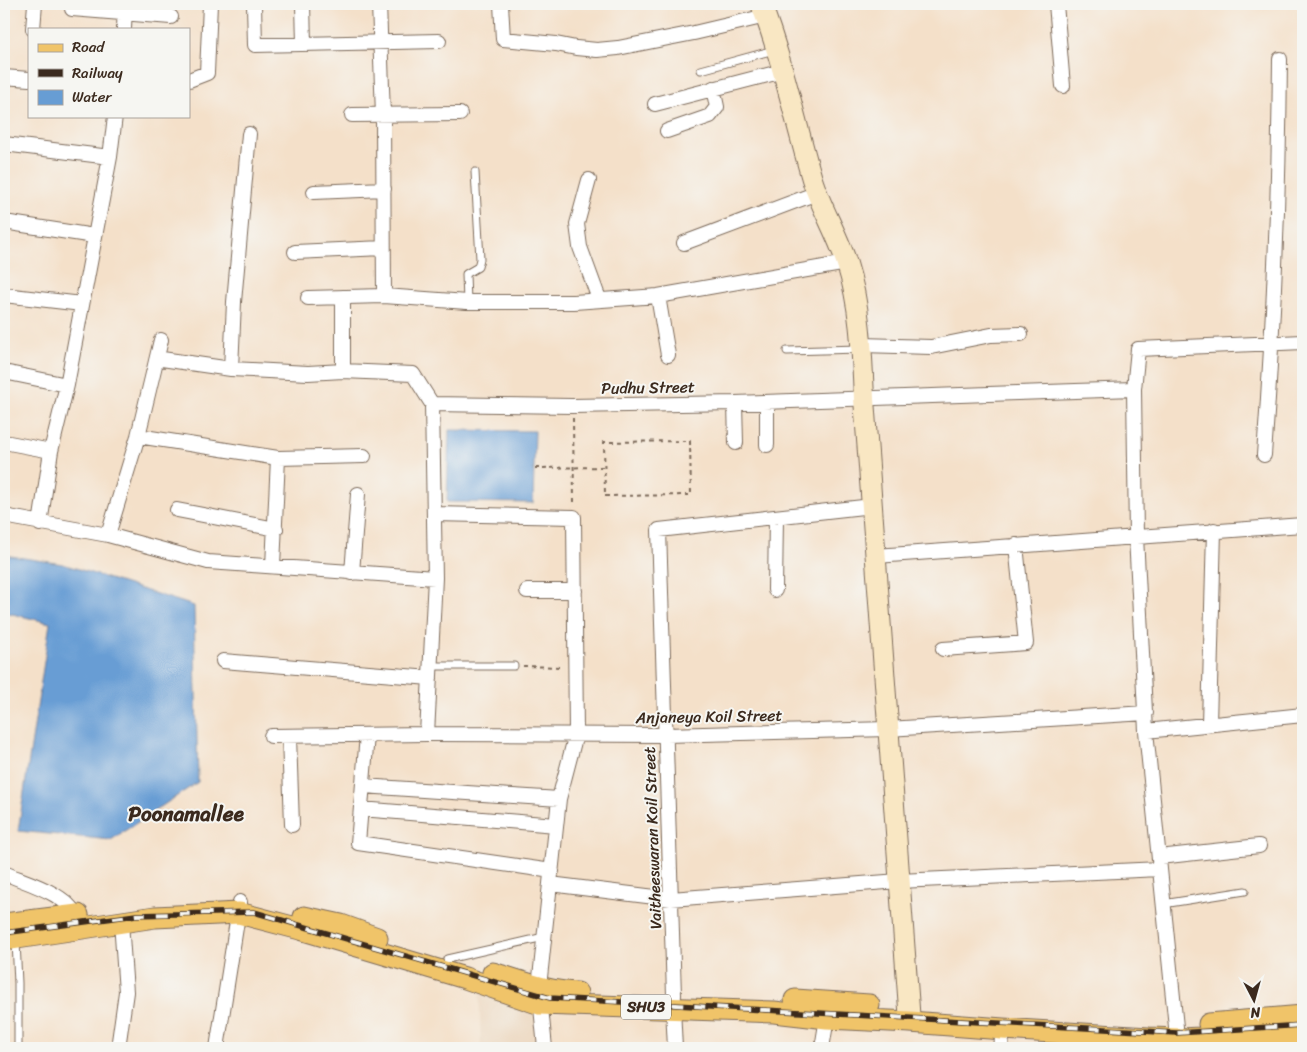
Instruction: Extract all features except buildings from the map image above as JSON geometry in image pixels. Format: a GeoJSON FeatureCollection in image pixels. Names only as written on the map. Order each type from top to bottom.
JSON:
{"type":"FeatureCollection","features":[{"type":"Feature","properties":{"kind":"main road","name":"SHU3"},"geometry":{"type":"LineString","coordinates":[[8,934],[78,923],[162,904],[209,902],[341,925],[407,948],[447,959],[539,995]]}},
{"type":"Feature","properties":{"kind":"main road","name":"SHU3"},"geometry":{"type":"LineString","coordinates":[[78,923],[121,922],[239,908],[300,929],[438,970],[539,995],[909,1014],[1179,1038],[1303,1016]]}},
{"type":"Feature","properties":{"kind":"main road","name":"SHU3"},"geometry":{"type":"LineString","coordinates":[[674,1002],[826,1018],[909,1014],[1002,1039],[1179,1038],[1303,1033]]}},
{"type":"Feature","properties":{"kind":"street"},"geometry":{"type":"LineString","coordinates":[[33,28],[35,4]]}},
{"type":"Feature","properties":{"kind":"street"},"geometry":{"type":"LineString","coordinates":[[190,80],[207,73],[210,4]]}},
{"type":"Feature","properties":{"kind":"street"},"geometry":{"type":"LineString","coordinates":[[254,4],[255,45],[439,41]]}},
{"type":"Feature","properties":{"kind":"street"},"geometry":{"type":"LineString","coordinates":[[303,4],[304,44]]}},
{"type":"Feature","properties":{"kind":"street"},"geometry":{"type":"LineString","coordinates":[[380,4],[384,296]]}},
{"type":"Feature","properties":{"kind":"street"},"geometry":{"type":"LineString","coordinates":[[501,4],[503,39],[597,50],[646,43],[764,10],[777,49],[817,193],[847,263],[856,299],[862,347],[864,399],[909,1014]]}},
{"type":"Feature","properties":{"kind":"street"},"geometry":{"type":"LineString","coordinates":[[1056,4],[1063,86]]}},
{"type":"Feature","properties":{"kind":"street"},"geometry":{"type":"LineString","coordinates":[[72,9],[125,8],[171,17]]}},
{"type":"Feature","properties":{"kind":"street"},"geometry":{"type":"LineString","coordinates":[[124,28],[125,8]]}},
{"type":"Feature","properties":{"kind":"street"},"geometry":{"type":"LineString","coordinates":[[1264,456],[1272,342],[1279,186],[1280,59]]}},
{"type":"Feature","properties":{"kind":"street"},"geometry":{"type":"LineString","coordinates":[[655,104],[783,71]]}},
{"type":"Feature","properties":{"kind":"street"},"geometry":{"type":"LineString","coordinates":[[4,78],[28,77]]}},
{"type":"Feature","properties":{"kind":"street"},"geometry":{"type":"LineString","coordinates":[[667,130],[710,116],[717,107],[713,88]]}},
{"type":"Feature","properties":{"kind":"street"},"geometry":{"type":"LineString","coordinates":[[352,115],[460,114]]}},
{"type":"Feature","properties":{"kind":"street"},"geometry":{"type":"LineString","coordinates":[[40,524],[51,451],[67,385],[110,157],[115,118]]}},
{"type":"Feature","properties":{"kind":"street"},"geometry":{"type":"LineString","coordinates":[[231,369],[234,302],[249,134]]}},
{"type":"Feature","properties":{"kind":"street"},"geometry":{"type":"LineString","coordinates":[[4,144],[110,157]]}},
{"type":"Feature","properties":{"kind":"street"},"geometry":{"type":"LineString","coordinates":[[589,180],[577,224],[580,247],[598,299]]}},
{"type":"Feature","properties":{"kind":"street"},"geometry":{"type":"LineString","coordinates":[[314,192],[384,189]]}},
{"type":"Feature","properties":{"kind":"street"},"geometry":{"type":"LineString","coordinates":[[684,243],[817,193]]}},
{"type":"Feature","properties":{"kind":"street"},"geometry":{"type":"LineString","coordinates":[[4,222],[94,236]]}},
{"type":"Feature","properties":{"kind":"street"},"geometry":{"type":"LineString","coordinates":[[295,252],[384,248]]}},
{"type":"Feature","properties":{"kind":"street"},"geometry":{"type":"LineString","coordinates":[[308,298],[384,296],[467,302],[574,302],[658,296],[847,263]]}},
{"type":"Feature","properties":{"kind":"street"},"geometry":{"type":"LineString","coordinates":[[4,295],[82,304]]}},
{"type":"Feature","properties":{"kind":"street"},"geometry":{"type":"LineString","coordinates":[[343,296],[343,371]]}},
{"type":"Feature","properties":{"kind":"street"},"geometry":{"type":"LineString","coordinates":[[658,296],[668,355]]}},
{"type":"Feature","properties":{"kind":"street"},"geometry":{"type":"LineString","coordinates":[[862,347],[931,347],[991,335],[1021,334]]}},
{"type":"Feature","properties":{"kind":"street"},"geometry":{"type":"LineString","coordinates":[[108,535],[138,436],[161,340]]}},
{"type":"Feature","properties":{"kind":"street"},"geometry":{"type":"LineString","coordinates":[[1179,1038],[1163,904],[1146,731],[1136,536],[1134,389],[1138,349],[1303,342]]}},
{"type":"Feature","properties":{"kind":"street"},"geometry":{"type":"LineString","coordinates":[[157,360],[162,359],[231,369],[308,374],[343,371],[413,374],[432,404],[435,578],[427,734]]}},
{"type":"Feature","properties":{"kind":"street"},"geometry":{"type":"LineString","coordinates":[[4,372],[67,385]]}},
{"type":"Feature","properties":{"kind":"street","name":"Pudhu Street"},"geometry":{"type":"LineString","coordinates":[[432,404],[572,406],[735,403],[1134,389]]}},
{"type":"Feature","properties":{"kind":"street"},"geometry":{"type":"LineString","coordinates":[[768,402],[768,445]]}},
{"type":"Feature","properties":{"kind":"street"},"geometry":{"type":"LineString","coordinates":[[735,403],[736,443]]}},
{"type":"Feature","properties":{"kind":"street"},"geometry":{"type":"LineString","coordinates":[[138,436],[278,458],[364,456]]}},
{"type":"Feature","properties":{"kind":"street"},"geometry":{"type":"LineString","coordinates":[[4,442],[51,451]]}},
{"type":"Feature","properties":{"kind":"street"},"geometry":{"type":"LineString","coordinates":[[273,566],[278,458]]}},
{"type":"Feature","properties":{"kind":"street"},"geometry":{"type":"LineString","coordinates":[[352,573],[358,494]]}},
{"type":"Feature","properties":{"kind":"street"},"geometry":{"type":"LineString","coordinates":[[775,590],[776,516],[872,506]]}},
{"type":"Feature","properties":{"kind":"street"},"geometry":{"type":"LineString","coordinates":[[177,510],[276,529]]}},
{"type":"Feature","properties":{"kind":"street"},"geometry":{"type":"LineString","coordinates":[[434,514],[574,517],[576,734],[559,799],[544,938],[539,995],[546,1048]]}},
{"type":"Feature","properties":{"kind":"street"},"geometry":{"type":"LineString","coordinates":[[4,516],[108,535],[208,562],[435,578]]}},
{"type":"Feature","properties":{"kind":"street","name":"Vaitheeswaran Koil Street"},"geometry":{"type":"LineString","coordinates":[[675,1048],[659,530],[776,516]]}},
{"type":"Feature","properties":{"kind":"street"},"geometry":{"type":"LineString","coordinates":[[876,556],[1303,525]]}},
{"type":"Feature","properties":{"kind":"street"},"geometry":{"type":"LineString","coordinates":[[1209,724],[1214,530]]}},
{"type":"Feature","properties":{"kind":"street"},"geometry":{"type":"LineString","coordinates":[[943,649],[1026,643],[1016,545]]}},
{"type":"Feature","properties":{"kind":"street"},"geometry":{"type":"LineString","coordinates":[[527,591],[575,592]]}},
{"type":"Feature","properties":{"kind":"street"},"geometry":{"type":"LineString","coordinates":[[223,661],[430,672]]}},
{"type":"Feature","properties":{"kind":"street","name":"Anjaneya Koil Street"},"geometry":{"type":"LineString","coordinates":[[271,736],[427,734],[666,735],[888,729],[1146,713]]}},
{"type":"Feature","properties":{"kind":"street"},"geometry":{"type":"LineString","coordinates":[[1146,731],[1303,715]]}},
{"type":"Feature","properties":{"kind":"street"},"geometry":{"type":"LineString","coordinates":[[367,735],[358,843],[671,899],[1159,863],[1259,846]]}},
{"type":"Feature","properties":{"kind":"street"},"geometry":{"type":"LineString","coordinates":[[289,736],[292,825]]}},
{"type":"Feature","properties":{"kind":"street"},"geometry":{"type":"LineString","coordinates":[[363,786],[559,799]]}},
{"type":"Feature","properties":{"kind":"street"},"geometry":{"type":"LineString","coordinates":[[361,809],[556,825]]}},
{"type":"Feature","properties":{"kind":"street"},"geometry":{"type":"LineString","coordinates":[[4,873],[58,896],[78,923]]}},
{"type":"Feature","properties":{"kind":"street"},"geometry":{"type":"LineString","coordinates":[[217,1048],[239,908]]}},
{"type":"Feature","properties":{"kind":"street"},"geometry":{"type":"LineString","coordinates":[[118,1048],[126,992],[121,922]]}},
{"type":"Feature","properties":{"kind":"street"},"geometry":{"type":"LineString","coordinates":[[822,1048],[826,1018]]}},
{"type":"Feature","properties":{"kind":"lane"},"geometry":{"type":"LineString","coordinates":[[701,70],[777,49]]}},
{"type":"Feature","properties":{"kind":"lane"},"geometry":{"type":"LineString","coordinates":[[467,302],[466,274],[478,267],[480,259],[476,172]]}},
{"type":"Feature","properties":{"kind":"lane"},"geometry":{"type":"LineString","coordinates":[[786,351],[862,347]]}},
{"type":"Feature","properties":{"kind":"lane"},"geometry":{"type":"LineString","coordinates":[[430,672],[514,666]]}},
{"type":"Feature","properties":{"kind":"lane"},"geometry":{"type":"LineString","coordinates":[[1163,904],[1244,891]]}},
{"type":"Feature","properties":{"kind":"lane"},"geometry":{"type":"LineString","coordinates":[[8,934],[18,983],[18,1048]]}},
{"type":"Feature","properties":{"kind":"lane"},"geometry":{"type":"LineString","coordinates":[[447,959],[544,938]]}},
{"type":"Feature","properties":{"kind":"path"},"geometry":{"type":"LineString","coordinates":[[573,428],[574,517]]}},
{"type":"Feature","properties":{"kind":"path"},"geometry":{"type":"LineString","coordinates":[[690,441],[691,495],[605,496],[605,467],[604,442],[690,441]]}},
{"type":"Feature","properties":{"kind":"path"},"geometry":{"type":"LineString","coordinates":[[535,468],[605,467]]}},
{"type":"Feature","properties":{"kind":"path"},"geometry":{"type":"LineString","coordinates":[[514,666],[576,668]]}},
{"type":"Feature","properties":{"kind":"shaded area"},"geometry":{"type":"Polygon","coordinates":[[[479,981],[536,1002],[536,1048],[481,1048],[479,981]]]}},
{"type":"Feature","properties":{"kind":"water"},"geometry":{"type":"Polygon","coordinates":[[[449,430],[535,431],[533,503],[447,502],[449,430]]]}},
{"type":"Feature","properties":{"kind":"water"},"geometry":{"type":"Polygon","coordinates":[[[4,555],[63,564],[194,606],[198,782],[111,840],[18,831],[50,623],[4,612],[4,555]]]}},
{"type":"Feature","properties":{"kind":"water"},"geometry":{"type":"Polygon","coordinates":[[[1046,1035],[1112,1039],[1112,1048],[1045,1048],[1046,1035]]]}},
{"type":"Feature","properties":{"kind":"railway"},"geometry":{"type":"LineString","coordinates":[[4,933],[136,915],[254,912],[550,998],[1177,1033],[1303,1025]]}},
{"type":"Feature","properties":{"kind":"district","name":"Poonamallee"},"geometry":{"type":"Point","coordinates":[186,814]}}]}
